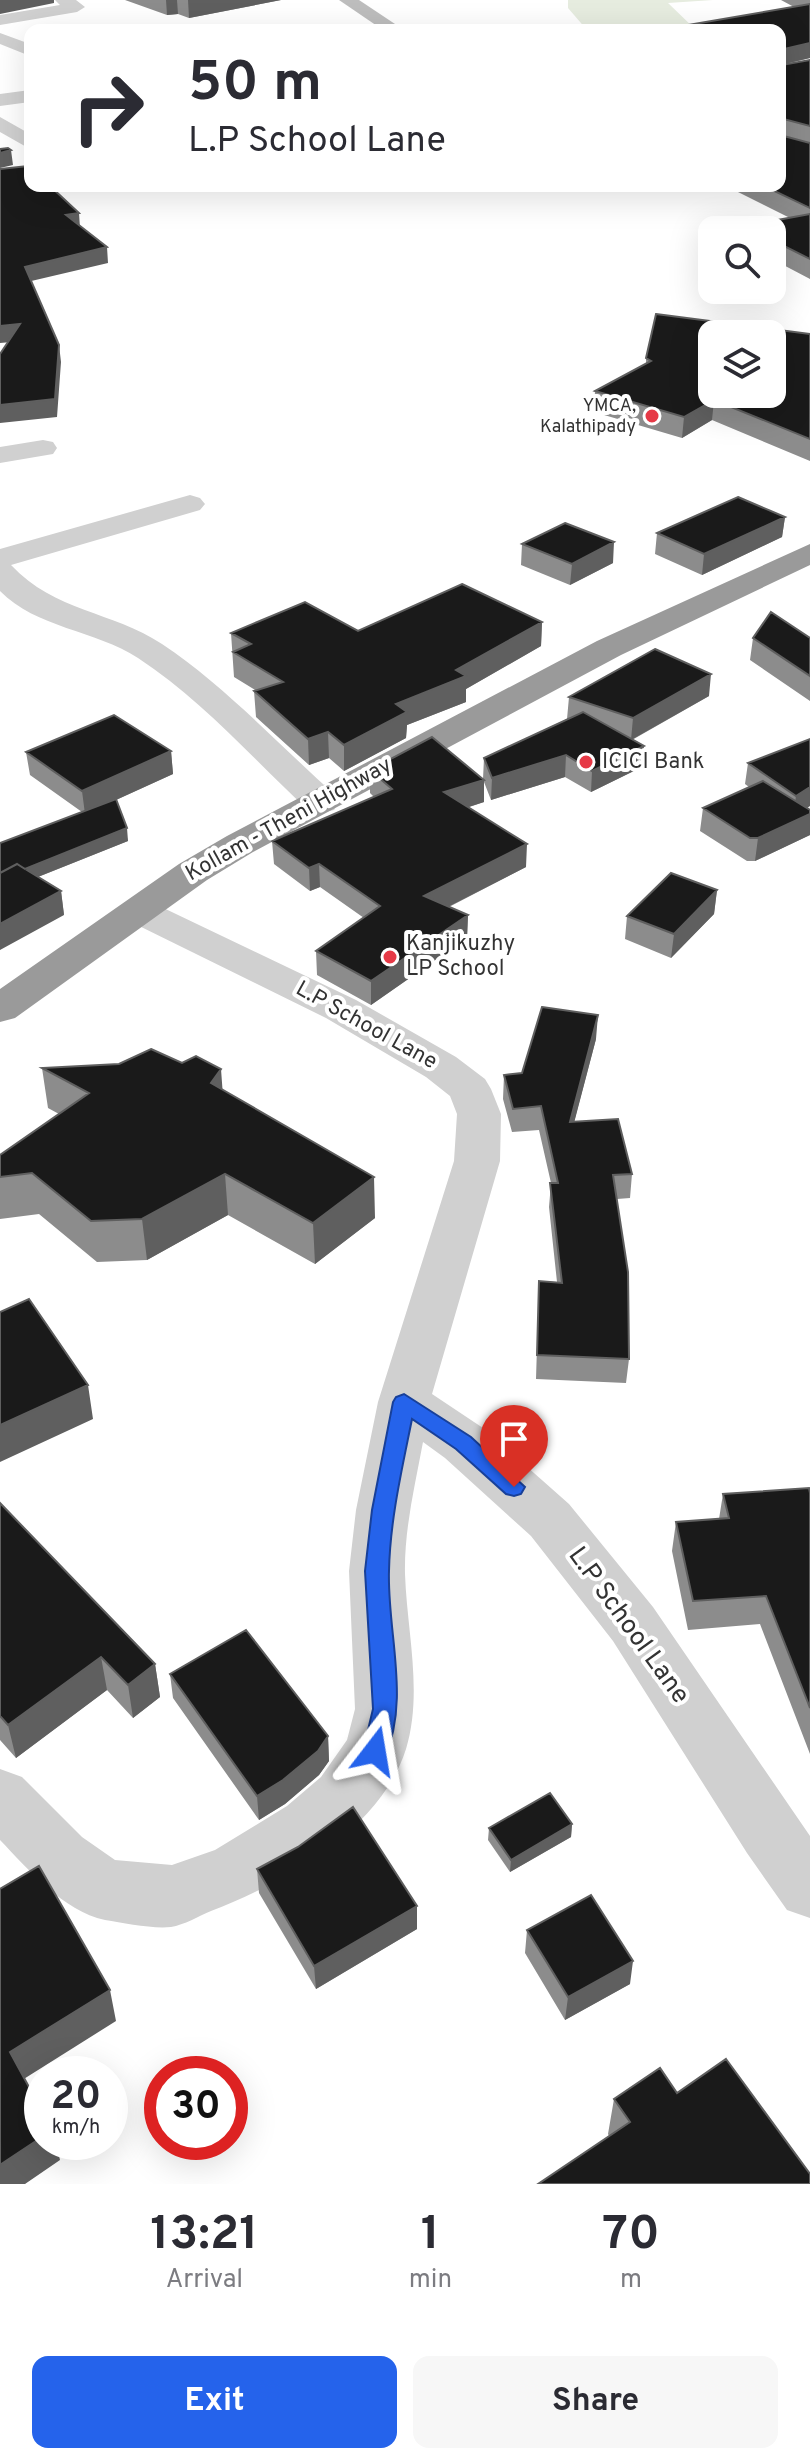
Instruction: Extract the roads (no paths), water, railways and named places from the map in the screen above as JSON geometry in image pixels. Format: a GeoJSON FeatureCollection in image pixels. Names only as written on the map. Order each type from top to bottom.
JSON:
{"type":"FeatureCollection","features":[{"type":"Feature","properties":{"kind":"highway","name":"Kollam - Theni Highway"},"geometry":{"type":"LineString","coordinates":[[0,1009],[205,865],[609,648],[810,553]]}},
{"type":"Feature","properties":{"kind":"main road"},"geometry":{"type":"LineString","coordinates":[[347,0],[385,24]]}},
{"type":"Feature","properties":{"kind":"street"},"geometry":{"type":"LineString","coordinates":[[0,20],[77,7],[63,0]]}},
{"type":"Feature","properties":{"kind":"street"},"geometry":{"type":"LineString","coordinates":[[0,38],[24,48]]}},
{"type":"Feature","properties":{"kind":"street"},"geometry":{"type":"LineString","coordinates":[[0,100],[24,97]]}},
{"type":"Feature","properties":{"kind":"street"},"geometry":{"type":"LineString","coordinates":[[0,123],[24,139]]}},
{"type":"Feature","properties":{"kind":"street"},"geometry":{"type":"LineString","coordinates":[[0,455],[43,448]]}},
{"type":"Feature","properties":{"kind":"street"},"geometry":{"type":"LineString","coordinates":[[0,559],[190,504]]}},
{"type":"Feature","properties":{"kind":"street"},"geometry":{"type":"LineString","coordinates":[[0,572],[11,588],[46,608],[120,633],[150,652],[321,802]]}},
{"type":"Feature","properties":{"kind":"street","name":"L.P School Lane"},"geometry":{"type":"LineString","coordinates":[[0,1797],[60,1858],[103,1889],[172,1896],[235,1872],[309,1827],[343,1797],[375,1751],[385,1709],[377,1571],[383,1510],[404,1402],[477,1161],[479,1114],[469,1089],[406,1044],[139,911]]}},
{"type":"Feature","properties":{"kind":"street","name":"L.P School Lane"},"geometry":{"type":"LineString","coordinates":[[404,1402],[464,1443],[550,1520],[633,1624],[769,1832],[810,1888]]}},
{"type":"Feature","properties":{"kind":"place","name":"YMCA, Kalathipady"},"geometry":{"type":"Point","coordinates":[652,416]}},
{"type":"Feature","properties":{"kind":"place","name":"ICICI Bank"},"geometry":{"type":"Point","coordinates":[586,762]}},
{"type":"Feature","properties":{"kind":"place","name":"Kanjikuzhy LP School"},"geometry":{"type":"Point","coordinates":[390,957]}}]}
